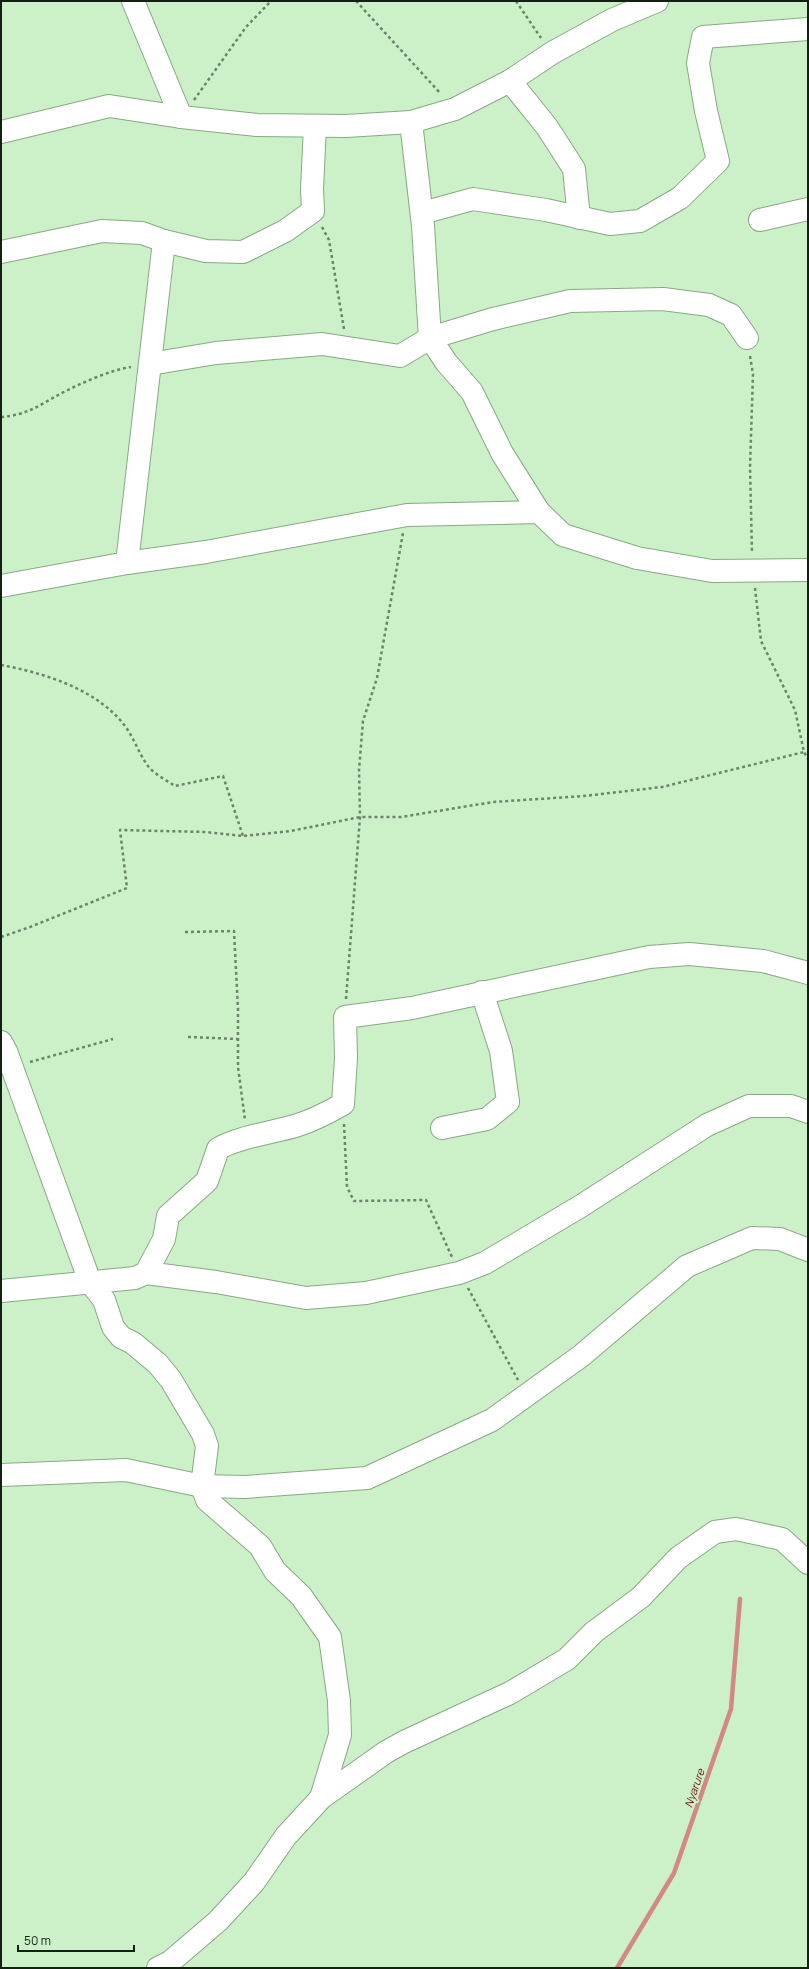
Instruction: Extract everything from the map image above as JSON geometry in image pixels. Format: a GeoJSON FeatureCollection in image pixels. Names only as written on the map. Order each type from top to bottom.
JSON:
{"type":"FeatureCollection","features":[{"type":"Feature","properties":{"kind":"street"},"geometry":{"type":"LineString","coordinates":[[133,1],[181,117]]}},
{"type":"Feature","properties":{"kind":"street"},"geometry":{"type":"LineString","coordinates":[[1,132],[108,106],[181,117],[257,125],[346,126],[411,122],[455,109],[510,81],[552,53],[612,20],[657,1]]}},
{"type":"Feature","properties":{"kind":"street"},"geometry":{"type":"LineString","coordinates":[[422,213],[473,199],[546,210],[610,224],[640,221],[680,198],[718,162],[706,111],[698,62],[704,37],[808,29]]}},
{"type":"Feature","properties":{"kind":"street"},"geometry":{"type":"LineString","coordinates":[[510,81],[547,128],[574,170],[579,218]]}},
{"type":"Feature","properties":{"kind":"street"},"geometry":{"type":"LineString","coordinates":[[411,122],[422,213],[430,338],[446,362],[472,392],[502,453],[539,512],[564,535],[637,558],[712,571],[753,572],[808,570]]}},
{"type":"Feature","properties":{"kind":"street"},"geometry":{"type":"LineString","coordinates":[[1,252],[102,231],[142,233],[206,251],[243,252],[285,231],[313,211],[312,189],[315,126]]}},
{"type":"Feature","properties":{"kind":"street"},"geometry":{"type":"LineString","coordinates":[[760,220],[808,209]]}},
{"type":"Feature","properties":{"kind":"street"},"geometry":{"type":"LineString","coordinates":[[126,563],[164,240]]}},
{"type":"Feature","properties":{"kind":"street"},"geometry":{"type":"LineString","coordinates":[[150,364],[216,353],[322,344],[400,356],[430,338],[493,319],[570,301],[663,299],[709,304],[731,315],[747,338]]}},
{"type":"Feature","properties":{"kind":"street"},"geometry":{"type":"LineString","coordinates":[[1,586],[126,563],[206,552],[407,514],[539,512]]}},
{"type":"Feature","properties":{"kind":"street"},"geometry":{"type":"LineString","coordinates":[[146,1273],[164,1239],[168,1216],[207,1181],[218,1149],[229,1143],[299,1125],[319,1117],[343,1104],[346,1058],[345,1017],[412,1008],[649,957],[689,954],[763,961],[808,973]]}},
{"type":"Feature","properties":{"kind":"street"},"geometry":{"type":"LineString","coordinates":[[442,1128],[487,1119],[508,1102],[502,1052],[482,992]]}},
{"type":"Feature","properties":{"kind":"street"},"geometry":{"type":"LineString","coordinates":[[1,1042],[12,1066],[90,1282],[104,1300],[113,1327],[121,1337],[133,1343],[158,1364],[171,1380],[203,1434],[207,1446],[202,1486],[207,1500],[260,1546],[275,1571],[301,1596],[330,1637],[339,1701],[340,1735],[321,1798]]}},
{"type":"Feature","properties":{"kind":"street"},"geometry":{"type":"LineString","coordinates":[[1,1292],[135,1278],[146,1273],[216,1282],[306,1298],[366,1293],[459,1273],[485,1263],[581,1206],[707,1125],[748,1106],[791,1106],[808,1112]]}},
{"type":"Feature","properties":{"kind":"street"},"geometry":{"type":"LineString","coordinates":[[1,1475],[126,1470],[202,1486],[245,1488],[367,1478],[492,1420],[581,1356],[687,1266],[752,1238],[780,1239],[808,1250]]}},
{"type":"Feature","properties":{"kind":"street"},"geometry":{"type":"LineString","coordinates":[[158,1968],[170,1962],[218,1921],[254,1882],[286,1836],[321,1798],[386,1752],[404,1742],[510,1693],[567,1659],[594,1632],[641,1597],[678,1558],[715,1532],[736,1529],[782,1539],[808,1563]]}},
{"type":"Feature","properties":{"kind":"path"},"geometry":{"type":"LineString","coordinates":[[181,117],[246,27],[271,1]]}},
{"type":"Feature","properties":{"kind":"path"},"geometry":{"type":"LineString","coordinates":[[356,1],[455,109]]}},
{"type":"Feature","properties":{"kind":"path"},"geometry":{"type":"LineString","coordinates":[[516,1],[552,53]]}},
{"type":"Feature","properties":{"kind":"path"},"geometry":{"type":"LineString","coordinates":[[313,211],[329,240],[348,349]]}},
{"type":"Feature","properties":{"kind":"path"},"geometry":{"type":"LineString","coordinates":[[747,338],[753,374],[750,467],[753,572],[761,641],[795,710],[804,752],[808,759]]}},
{"type":"Feature","properties":{"kind":"path"},"geometry":{"type":"LineString","coordinates":[[1,417],[16,416],[35,410],[61,394],[119,369],[150,364]]}},
{"type":"Feature","properties":{"kind":"path"},"geometry":{"type":"LineString","coordinates":[[345,1017],[360,816],[359,770],[363,721],[377,678],[407,514]]}},
{"type":"Feature","properties":{"kind":"path"},"geometry":{"type":"LineString","coordinates":[[1,666],[28,670],[74,687],[100,702],[125,726],[148,766],[175,786],[223,776],[243,836]]}},
{"type":"Feature","properties":{"kind":"path"},"geometry":{"type":"LineString","coordinates":[[1,937],[127,888],[120,830],[205,832],[243,836],[291,831],[360,816],[401,816],[493,802],[584,796],[662,787],[804,752]]}},
{"type":"Feature","properties":{"kind":"path"},"geometry":{"type":"LineString","coordinates":[[185,932],[234,931],[238,1067],[248,1138]]}},
{"type":"Feature","properties":{"kind":"path"},"geometry":{"type":"LineString","coordinates":[[188,1037],[238,1039]]}},
{"type":"Feature","properties":{"kind":"path"},"geometry":{"type":"LineString","coordinates":[[12,1066],[113,1039]]}},
{"type":"Feature","properties":{"kind":"path"},"geometry":{"type":"LineString","coordinates":[[343,1104],[347,1187],[354,1201],[426,1200],[459,1273],[527,1395]]}},
{"type":"Feature","properties":{"kind":"waterway","name":"Nyarure"},"geometry":{"type":"LineString","coordinates":[[617,1968],[674,1873],[731,1709],[740,1599]]}}]}
